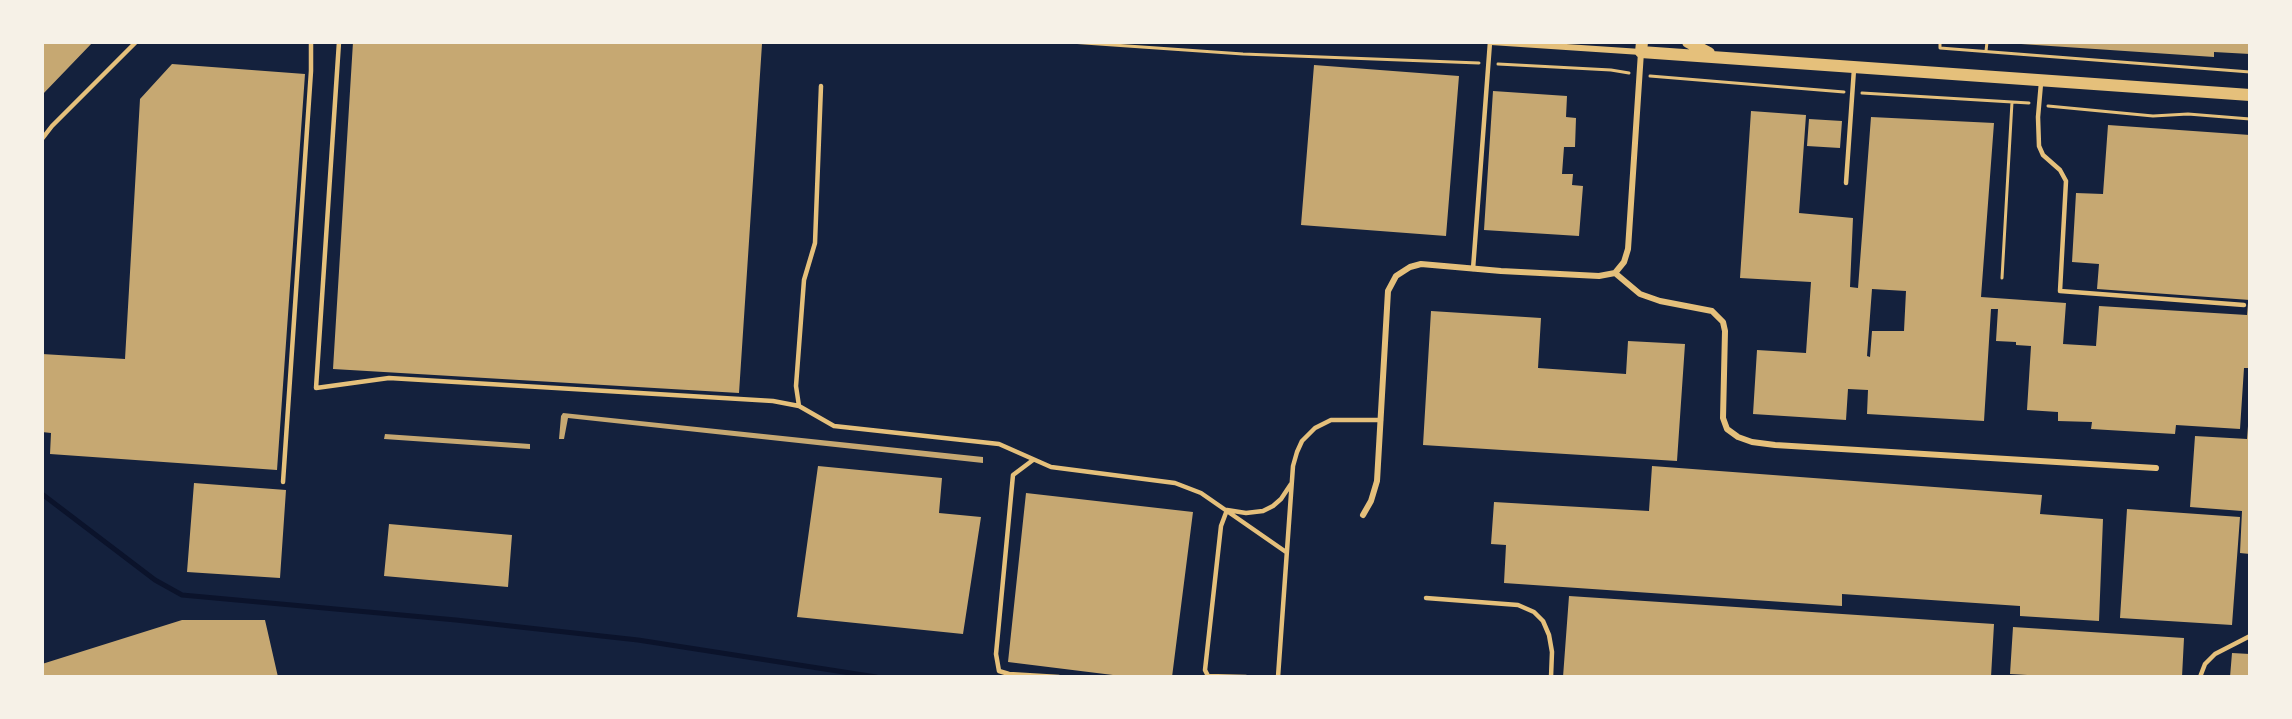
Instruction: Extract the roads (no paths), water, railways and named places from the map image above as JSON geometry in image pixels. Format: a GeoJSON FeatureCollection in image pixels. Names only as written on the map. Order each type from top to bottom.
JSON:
{"type":"FeatureCollection","features":[{"type":"Feature","properties":{"kind":"main road"},"geometry":{"type":"LineString","coordinates":[[1688,42],[1718,57]]}},
{"type":"Feature","properties":{"kind":"main road"},"geometry":{"type":"LineString","coordinates":[[1642,47],[1718,57],[2250,95]]}},
{"type":"Feature","properties":{"kind":"street"},"geometry":{"type":"LineString","coordinates":[[1363,515],[1371,501],[1377,481],[1388,291],[1396,276],[1410,267],[1421,264],[1584,276],[1615,273],[1624,262],[1628,249],[1642,47],[1491,42]]}},
{"type":"Feature","properties":{"kind":"street"},"geometry":{"type":"LineString","coordinates":[[1615,273],[1640,294],[1660,301],[1713,311],[1723,321],[1725,331],[1723,418],[1727,429],[1738,437],[1752,442],[1775,445],[2156,468]]}},
{"type":"Feature","properties":{"kind":"lane"},"geometry":{"type":"LineString","coordinates":[[42,139],[52,126],[136,42]]}},
{"type":"Feature","properties":{"kind":"lane"},"geometry":{"type":"LineString","coordinates":[[283,482],[310,95],[311,42]]}},
{"type":"Feature","properties":{"kind":"lane"},"geometry":{"type":"LineString","coordinates":[[339,42],[316,388],[389,378],[773,401],[799,406],[834,426],[999,444],[1051,467],[1175,483],[1201,493],[1286,552]]}},
{"type":"Feature","properties":{"kind":"lane"},"geometry":{"type":"LineString","coordinates":[[1473,269],[1491,42]]}},
{"type":"Feature","properties":{"kind":"lane"},"geometry":{"type":"LineString","coordinates":[[1846,183],[1854,66]]}},
{"type":"Feature","properties":{"kind":"lane"},"geometry":{"type":"LineString","coordinates":[[2041,80],[2038,117],[2039,146],[2043,155],[2060,170],[2066,181],[2060,291],[2244,305]]}},
{"type":"Feature","properties":{"kind":"lane"},"geometry":{"type":"LineString","coordinates":[[799,406],[797,374],[804,280],[815,243],[821,86]]}},
{"type":"Feature","properties":{"kind":"lane"},"geometry":{"type":"LineString","coordinates":[[1278,677],[1291,484],[1293,466],[1302,441],[1315,428],[1331,420],[1380,420]]}},
{"type":"Feature","properties":{"kind":"lane"},"geometry":{"type":"LineString","coordinates":[[1033,460],[1013,475],[996,654],[999,671],[1009,674],[1059,677]]}},
{"type":"Feature","properties":{"kind":"lane"},"geometry":{"type":"LineString","coordinates":[[1227,510],[1246,513],[1263,512],[1281,499],[1291,484]]}},
{"type":"Feature","properties":{"kind":"lane"},"geometry":{"type":"LineString","coordinates":[[1227,510],[1221,525],[1205,670],[1207,676],[1246,677]]}},
{"type":"Feature","properties":{"kind":"lane"},"geometry":{"type":"LineString","coordinates":[[1426,598],[1518,605],[1529,609],[1538,615],[1546,627],[1551,643],[1551,677]]}},
{"type":"Feature","properties":{"kind":"lane"},"geometry":{"type":"LineString","coordinates":[[2200,677],[2205,664],[2215,654],[2250,636]]}},
{"type":"Feature","properties":{"kind":"waterway"},"geometry":{"type":"LineString","coordinates":[[42,494],[155,580],[182,595],[456,620],[638,640],[876,677]]}}]}
